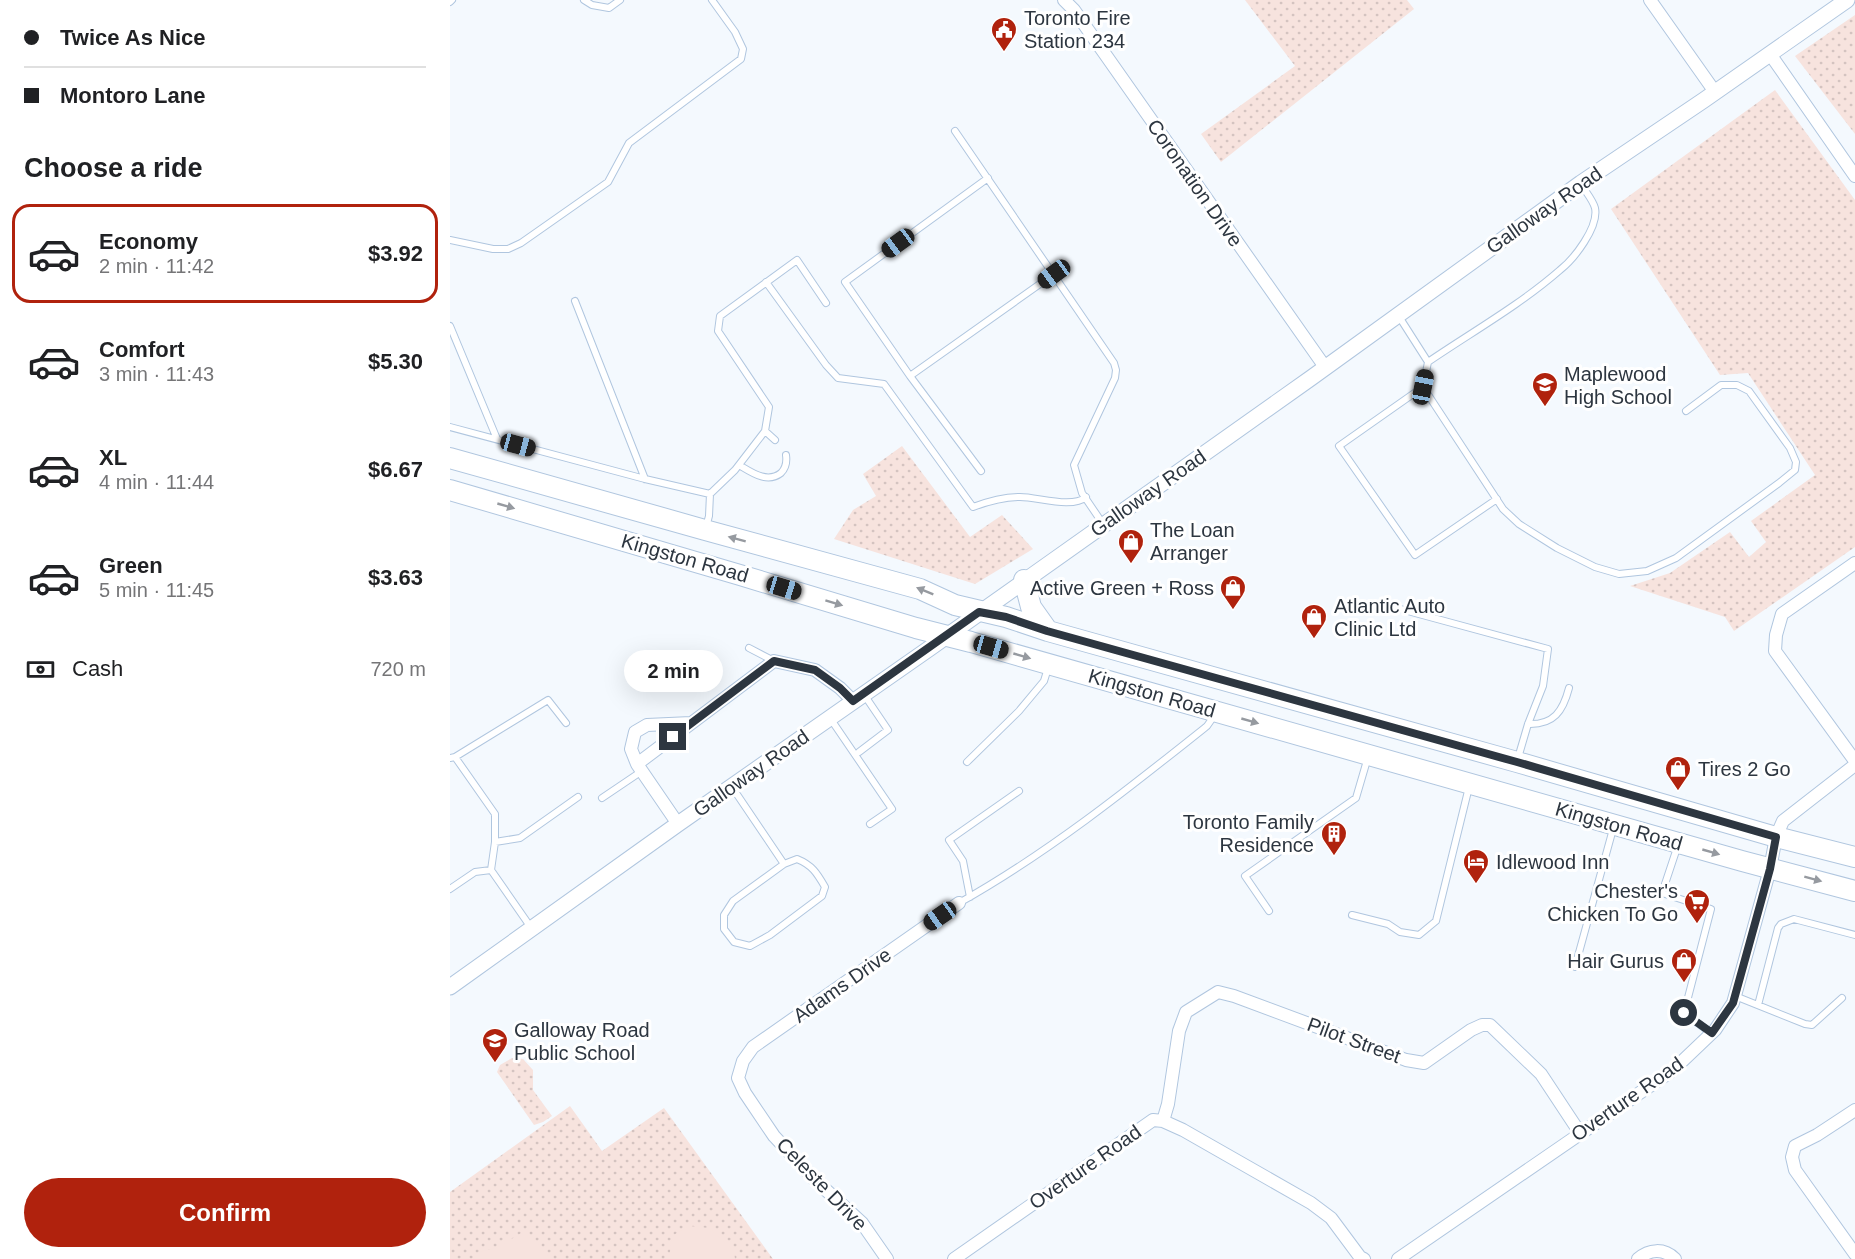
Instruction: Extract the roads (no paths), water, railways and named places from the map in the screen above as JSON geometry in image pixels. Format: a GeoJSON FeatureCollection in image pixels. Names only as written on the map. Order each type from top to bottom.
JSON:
{"type":"FeatureCollection","features":[{"type":"Feature","properties":{"kind":"main road","name":"Kingston Road"},"geometry":{"type":"LineString","coordinates":[[450,458],[705,531],[920,589],[979,612],[1006,617],[1047,631],[1855,858]]}},
{"type":"Feature","properties":{"kind":"main road","name":"Kingston Road"},"geometry":{"type":"LineString","coordinates":[[450,490],[916,628],[1855,891]]}},
{"type":"Feature","properties":{"kind":"main road"},"geometry":{"type":"LineString","coordinates":[[1024,580],[1031,608],[1047,631]]}},
{"type":"Feature","properties":{"kind":"street","name":"Coronation Drive"},"geometry":{"type":"LineString","coordinates":[[1064,0],[1074,10],[1325,368]]}},
{"type":"Feature","properties":{"kind":"street"},"geometry":{"type":"LineString","coordinates":[[1650,0],[1715,92]]}},
{"type":"Feature","properties":{"kind":"street","name":"Galloway Road"},"geometry":{"type":"LineString","coordinates":[[450,987],[1325,368],[1581,183],[1847,0]]}},
{"type":"Feature","properties":{"kind":"street"},"geometry":{"type":"LineString","coordinates":[[1770,54],[1855,176]]}},
{"type":"Feature","properties":{"kind":"street"},"geometry":{"type":"LineString","coordinates":[[1776,837],[1783,821],[1855,763],[1775,651],[1776,635],[1782,614],[1855,563]]}},
{"type":"Feature","properties":{"kind":"street"},"geometry":{"type":"LineString","coordinates":[[640,768],[691,723],[774,661],[815,670],[840,688],[858,697]]}},
{"type":"Feature","properties":{"kind":"street"},"geometry":{"type":"LineString","coordinates":[[678,824],[640,768],[631,749],[635,732],[647,724],[691,723]]}},
{"type":"Feature","properties":{"kind":"street","name":"Overture Road"},"geometry":{"type":"LineString","coordinates":[[1398,1259],[1673,1070],[1712,1033],[1733,1003],[1770,869],[1776,837]]}},
{"type":"Feature","properties":{"kind":"street","name":"Adams Drive"},"geometry":{"type":"LineString","coordinates":[[738,1078],[743,1061],[753,1047],[965,900]]}},
{"type":"Feature","properties":{"kind":"street","name":"Pilot Street"},"geometry":{"type":"LineString","coordinates":[[1163,1121],[1168,1104],[1179,1031],[1186,1012],[1218,992],[1406,1060],[1424,1063],[1471,1030],[1482,1024],[1490,1025],[1541,1074],[1580,1133]]}},
{"type":"Feature","properties":{"kind":"street","name":"Celeste Drive"},"geometry":{"type":"LineString","coordinates":[[738,1078],[745,1093],[774,1136],[815,1180],[862,1223],[887,1259]]}},
{"type":"Feature","properties":{"kind":"street"},"geometry":{"type":"LineString","coordinates":[[1855,1110],[1817,1135],[1795,1146],[1792,1157],[1795,1170],[1855,1254]]}},
{"type":"Feature","properties":{"kind":"street","name":"Overture Road"},"geometry":{"type":"LineString","coordinates":[[954,1259],[1153,1120],[1163,1121],[1183,1130],[1311,1203],[1331,1218],[1360,1257],[1364,1259]]}},
{"type":"Feature","properties":{"kind":"street"},"geometry":{"type":"LineString","coordinates":[[1638,1259],[1648,1252],[1656,1251],[1664,1252],[1675,1259]]}},
{"type":"Feature","properties":{"kind":"lane"},"geometry":{"type":"LineString","coordinates":[[584,0],[592,6],[609,8],[620,0]]}},
{"type":"Feature","properties":{"kind":"lane"},"geometry":{"type":"LineString","coordinates":[[450,240],[493,249],[508,249],[521,243],[608,182],[629,143],[741,59],[743,49],[735,32],[712,0]]}},
{"type":"Feature","properties":{"kind":"lane"},"geometry":{"type":"LineString","coordinates":[[955,131],[1116,366],[1115,378],[1075,462],[1077,481],[1082,493],[1103,524]]}},
{"type":"Feature","properties":{"kind":"lane"},"geometry":{"type":"LineString","coordinates":[[981,471],[910,376],[845,282],[988,178]]}},
{"type":"Feature","properties":{"kind":"lane"},"geometry":{"type":"LineString","coordinates":[[1428,362],[1562,269],[1584,244],[1594,218],[1594,207],[1581,183]]}},
{"type":"Feature","properties":{"kind":"lane"},"geometry":{"type":"LineString","coordinates":[[705,531],[709,516],[710,494],[739,465],[765,431],[769,407],[718,331],[720,316],[797,260],[826,303]]}},
{"type":"Feature","properties":{"kind":"lane"},"geometry":{"type":"LineString","coordinates":[[910,376],[1054,274]]}},
{"type":"Feature","properties":{"kind":"lane"},"geometry":{"type":"LineString","coordinates":[[766,282],[825,365],[838,378],[884,384],[973,507],[994,499],[1021,497],[1070,502],[1086,497]]}},
{"type":"Feature","properties":{"kind":"lane"},"geometry":{"type":"LineString","coordinates":[[575,301],[645,479]]}},
{"type":"Feature","properties":{"kind":"lane"},"geometry":{"type":"LineString","coordinates":[[1398,315],[1428,362],[1423,387],[1339,446],[1415,555],[1497,499]]}},
{"type":"Feature","properties":{"kind":"lane"},"geometry":{"type":"LineString","coordinates":[[450,326],[497,439]]}},
{"type":"Feature","properties":{"kind":"lane"},"geometry":{"type":"LineString","coordinates":[[1423,387],[1503,508],[1519,524],[1557,548],[1595,567],[1619,574],[1647,571],[1676,558],[1794,470],[1796,462],[1791,448],[1749,390],[1737,385],[1721,385],[1686,411]]}},
{"type":"Feature","properties":{"kind":"lane"},"geometry":{"type":"LineString","coordinates":[[450,427],[710,494]]}},
{"type":"Feature","properties":{"kind":"lane"},"geometry":{"type":"LineString","coordinates":[[765,431],[775,440]]}},
{"type":"Feature","properties":{"kind":"lane"},"geometry":{"type":"LineString","coordinates":[[739,465],[759,476],[775,477],[785,468],[786,455]]}},
{"type":"Feature","properties":{"kind":"lane"},"geometry":{"type":"LineString","coordinates":[[1393,607],[1548,649],[1543,686],[1528,724],[1517,762]]}},
{"type":"Feature","properties":{"kind":"lane"},"geometry":{"type":"LineString","coordinates":[[748,648],[774,661]]}},
{"type":"Feature","properties":{"kind":"lane"},"geometry":{"type":"LineString","coordinates":[[967,762],[1019,711],[1044,681],[1049,664]]}},
{"type":"Feature","properties":{"kind":"lane"},"geometry":{"type":"LineString","coordinates":[[1528,724],[1537,724],[1552,719],[1564,706],[1569,688]]}},
{"type":"Feature","properties":{"kind":"lane"},"geometry":{"type":"LineString","coordinates":[[858,697],[888,730],[859,752]]}},
{"type":"Feature","properties":{"kind":"lane"},"geometry":{"type":"LineString","coordinates":[[532,929],[491,870],[495,842],[495,814],[452,758],[548,700],[566,723]]}},
{"type":"Feature","properties":{"kind":"lane"},"geometry":{"type":"LineString","coordinates":[[1019,791],[949,840],[963,861],[965,900],[1012,872],[1120,794],[1207,726],[1217,711]]}},
{"type":"Feature","properties":{"kind":"lane"},"geometry":{"type":"LineString","coordinates":[[830,717],[892,809],[870,824]]}},
{"type":"Feature","properties":{"kind":"lane"},"geometry":{"type":"LineString","coordinates":[[1269,911],[1245,876],[1356,798],[1369,755]]}},
{"type":"Feature","properties":{"kind":"lane"},"geometry":{"type":"LineString","coordinates":[[602,798],[640,768]]}},
{"type":"Feature","properties":{"kind":"lane"},"geometry":{"type":"LineString","coordinates":[[1352,915],[1388,924],[1400,932],[1419,936],[1436,921],[1470,784]]}},
{"type":"Feature","properties":{"kind":"lane"},"geometry":{"type":"LineString","coordinates":[[732,786],[784,864]]}},
{"type":"Feature","properties":{"kind":"lane"},"geometry":{"type":"LineString","coordinates":[[495,842],[520,838],[578,796]]}},
{"type":"Feature","properties":{"kind":"lane"},"geometry":{"type":"LineString","coordinates":[[1575,967],[1614,825]]}},
{"type":"Feature","properties":{"kind":"lane"},"geometry":{"type":"LineString","coordinates":[[1678,843],[1662,893],[1711,909],[1684,1013],[1712,1033]]}},
{"type":"Feature","properties":{"kind":"lane"},"geometry":{"type":"LineString","coordinates":[[797,859],[809,864],[825,887],[822,896],[770,935],[750,946],[734,942],[724,929],[724,915],[733,902],[784,864],[797,859]]}},
{"type":"Feature","properties":{"kind":"lane"},"geometry":{"type":"LineString","coordinates":[[450,889],[475,872],[491,870]]}},
{"type":"Feature","properties":{"kind":"lane"},"geometry":{"type":"LineString","coordinates":[[1758,1005],[1781,924],[1794,919],[1855,934]]}},
{"type":"Feature","properties":{"kind":"lane"},"geometry":{"type":"LineString","coordinates":[[1735,996],[1812,1025],[1842,998]]}},
{"type":"Feature","properties":{"kind":"place","name":"Toronto Fire Station 234"},"geometry":{"type":"Point","coordinates":[1004,53]}},
{"type":"Feature","properties":{"kind":"place","name":"Maplewood High School"},"geometry":{"type":"Point","coordinates":[1545,408]}},
{"type":"Feature","properties":{"kind":"place","name":"The Loan Arranger"},"geometry":{"type":"Point","coordinates":[1131,565]}},
{"type":"Feature","properties":{"kind":"place","name":"Active Green + Ross"},"geometry":{"type":"Point","coordinates":[1233,611]}},
{"type":"Feature","properties":{"kind":"place","name":"Atlantic Auto Clinic Ltd"},"geometry":{"type":"Point","coordinates":[1314,640]}},
{"type":"Feature","properties":{"kind":"place","name":"Tires 2 Go"},"geometry":{"type":"Point","coordinates":[1678,792]}},
{"type":"Feature","properties":{"kind":"place","name":"Toronto Family Residence"},"geometry":{"type":"Point","coordinates":[1334,857]}},
{"type":"Feature","properties":{"kind":"place","name":"Idlewood Inn"},"geometry":{"type":"Point","coordinates":[1476,885]}},
{"type":"Feature","properties":{"kind":"place","name":"Chester's Chicken To Go"},"geometry":{"type":"Point","coordinates":[1697,925]}},
{"type":"Feature","properties":{"kind":"place","name":"Hair Gurus"},"geometry":{"type":"Point","coordinates":[1684,984]}},
{"type":"Feature","properties":{"kind":"place","name":"Galloway Road Public School"},"geometry":{"type":"Point","coordinates":[495,1064]}}]}
